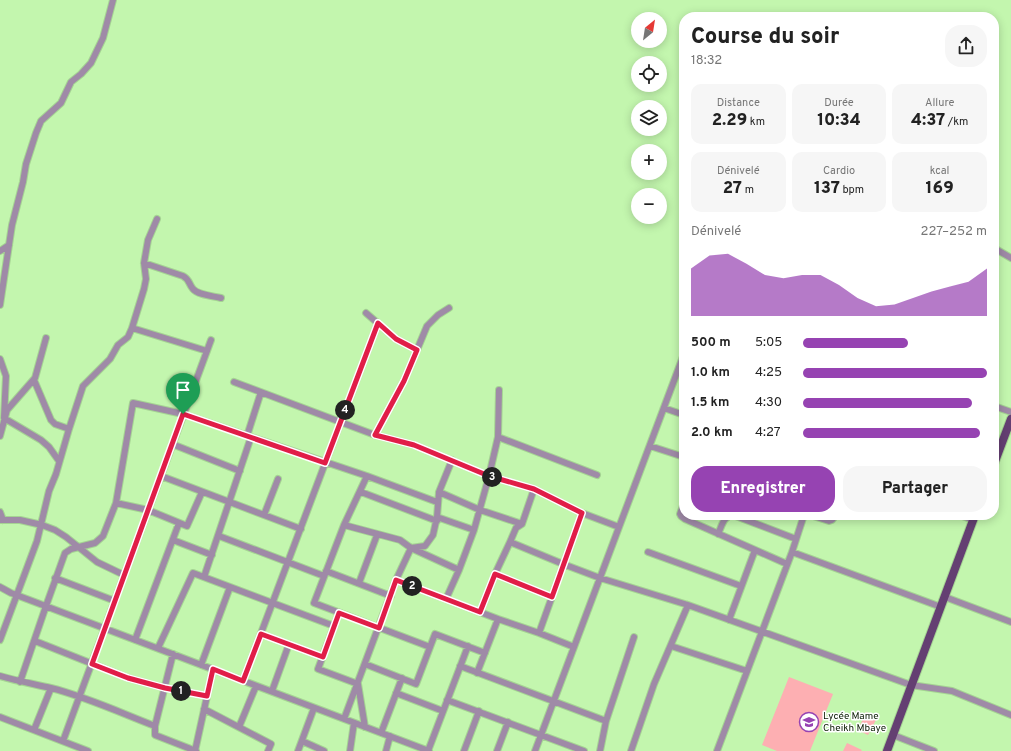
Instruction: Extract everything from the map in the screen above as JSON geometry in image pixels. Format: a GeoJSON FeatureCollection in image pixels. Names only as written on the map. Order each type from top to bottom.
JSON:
{"type":"FeatureCollection","features":[{"type":"Feature","properties":{"kind":"main road"},"geometry":{"type":"LineString","coordinates":[[999,451],[1011,420]]}},
{"type":"Feature","properties":{"kind":"main road"},"geometry":{"type":"LineString","coordinates":[[887,751],[973,520]]}},
{"type":"Feature","properties":{"kind":"street"},"geometry":{"type":"LineString","coordinates":[[0,305],[12,225],[26,164],[41,121],[61,102],[71,82],[91,63],[103,38],[113,0]]}},
{"type":"Feature","properties":{"kind":"street"},"geometry":{"type":"LineString","coordinates":[[0,640],[42,524],[49,491],[83,386],[110,359],[118,345],[128,337],[132,328],[146,279],[144,264],[148,240],[157,219]]}},
{"type":"Feature","properties":{"kind":"street"},"geometry":{"type":"LineString","coordinates":[[0,251],[9,245]]}},
{"type":"Feature","properties":{"kind":"street"},"geometry":{"type":"LineString","coordinates":[[999,251],[1011,258]]}},
{"type":"Feature","properties":{"kind":"street"},"geometry":{"type":"LineString","coordinates":[[144,264],[187,278],[193,289],[198,292],[221,298]]}},
{"type":"Feature","properties":{"kind":"street"},"geometry":{"type":"LineString","coordinates":[[375,435],[404,381],[427,326],[438,315],[449,308]]}},
{"type":"Feature","properties":{"kind":"street"},"geometry":{"type":"LineString","coordinates":[[366,313],[396,339],[417,350]]}},
{"type":"Feature","properties":{"kind":"street"},"geometry":{"type":"LineString","coordinates":[[243,681],[378,323]]}},
{"type":"Feature","properties":{"kind":"street"},"geometry":{"type":"LineString","coordinates":[[132,328],[207,351]]}},
{"type":"Feature","properties":{"kind":"street"},"geometry":{"type":"LineString","coordinates":[[0,436],[7,410],[34,380],[37,374],[46,338]]}},
{"type":"Feature","properties":{"kind":"street"},"geometry":{"type":"LineString","coordinates":[[63,741],[211,340]]}},
{"type":"Feature","properties":{"kind":"street"},"geometry":{"type":"LineString","coordinates":[[0,359],[6,376],[4,418]]}},
{"type":"Feature","properties":{"kind":"street"},"geometry":{"type":"LineString","coordinates":[[535,751],[679,368]]}},
{"type":"Feature","properties":{"kind":"street"},"geometry":{"type":"LineString","coordinates":[[34,380],[51,420],[55,424],[68,429]]}},
{"type":"Feature","properties":{"kind":"street"},"geometry":{"type":"LineString","coordinates":[[234,382],[375,435],[414,445],[489,476],[534,489],[582,513],[619,527]]}},
{"type":"Feature","properties":{"kind":"street"},"geometry":{"type":"LineString","coordinates":[[446,599],[474,530],[489,476],[498,437],[499,390]]}},
{"type":"Feature","properties":{"kind":"street"},"geometry":{"type":"LineString","coordinates":[[204,577],[240,470],[261,392]]}},
{"type":"Feature","properties":{"kind":"street"},"geometry":{"type":"LineString","coordinates":[[20,682],[55,578],[65,553],[71,549],[95,543],[103,536],[116,503],[133,403],[183,414],[367,476],[437,502]]}},
{"type":"Feature","properties":{"kind":"street"},"geometry":{"type":"LineString","coordinates":[[664,408],[679,413]]}},
{"type":"Feature","properties":{"kind":"street"},"geometry":{"type":"LineString","coordinates":[[999,408],[1011,412]]}},
{"type":"Feature","properties":{"kind":"street"},"geometry":{"type":"LineString","coordinates":[[4,418],[41,440],[49,447],[59,462]]}},
{"type":"Feature","properties":{"kind":"street"},"geometry":{"type":"LineString","coordinates":[[498,437],[597,474]]}},
{"type":"Feature","properties":{"kind":"street"},"geometry":{"type":"LineString","coordinates":[[172,444],[240,470]]}},
{"type":"Feature","properties":{"kind":"street"},"geometry":{"type":"LineString","coordinates":[[650,446],[679,455]]}},
{"type":"Feature","properties":{"kind":"street"},"geometry":{"type":"LineString","coordinates":[[411,548],[425,546],[433,535],[437,519],[437,502],[439,492],[452,460]]}},
{"type":"Feature","properties":{"kind":"street"},"geometry":{"type":"LineString","coordinates":[[161,476],[301,529]]}},
{"type":"Feature","properties":{"kind":"street"},"geometry":{"type":"LineString","coordinates":[[367,476],[361,492],[344,525],[314,603],[430,647]]}},
{"type":"Feature","properties":{"kind":"street"},"geometry":{"type":"LineString","coordinates":[[264,515],[278,479]]}},
{"type":"Feature","properties":{"kind":"street"},"geometry":{"type":"LineString","coordinates":[[480,612],[516,528],[522,524],[534,489]]}},
{"type":"Feature","properties":{"kind":"street"},"geometry":{"type":"LineString","coordinates":[[116,503],[148,510],[187,526],[202,492]]}},
{"type":"Feature","properties":{"kind":"street"},"geometry":{"type":"LineString","coordinates":[[361,492],[437,519],[474,530]]}},
{"type":"Feature","properties":{"kind":"street"},"geometry":{"type":"LineString","coordinates":[[439,492],[480,510],[522,524]]}},
{"type":"Feature","properties":{"kind":"street"},"geometry":{"type":"LineString","coordinates":[[0,512],[1,520],[20,520],[42,524],[55,530],[97,562],[124,575]]}},
{"type":"Feature","properties":{"kind":"street"},"geometry":{"type":"LineString","coordinates":[[539,632],[582,513]]}},
{"type":"Feature","properties":{"kind":"street"},"geometry":{"type":"LineString","coordinates":[[689,520],[787,564]]}},
{"type":"Feature","properties":{"kind":"street"},"geometry":{"type":"LineString","coordinates":[[718,534],[724,520]]}},
{"type":"Feature","properties":{"kind":"street"},"geometry":{"type":"LineString","coordinates":[[746,520],[796,539]]}},
{"type":"Feature","properties":{"kind":"street"},"geometry":{"type":"LineString","coordinates":[[717,751],[792,552],[802,520]]}},
{"type":"Feature","properties":{"kind":"street"},"geometry":{"type":"LineString","coordinates":[[135,640],[179,523]]}},
{"type":"Feature","properties":{"kind":"street"},"geometry":{"type":"LineString","coordinates":[[344,525],[400,540],[411,548],[459,570]]}},
{"type":"Feature","properties":{"kind":"street"},"geometry":{"type":"LineString","coordinates":[[359,583],[377,535]]}},
{"type":"Feature","properties":{"kind":"street"},"geometry":{"type":"LineString","coordinates":[[219,536],[288,562],[359,583],[391,596]]}},
{"type":"Feature","properties":{"kind":"street"},"geometry":{"type":"LineString","coordinates":[[173,540],[212,555]]}},
{"type":"Feature","properties":{"kind":"street"},"geometry":{"type":"LineString","coordinates":[[510,542],[600,578],[688,605],[911,685],[952,691],[1011,715]]}},
{"type":"Feature","properties":{"kind":"street"},"geometry":{"type":"LineString","coordinates":[[344,719],[396,580],[411,548]]}},
{"type":"Feature","properties":{"kind":"street"},"geometry":{"type":"LineString","coordinates":[[729,620],[755,550]]}},
{"type":"Feature","properties":{"kind":"street"},"geometry":{"type":"LineString","coordinates":[[648,552],[741,586]]}},
{"type":"Feature","properties":{"kind":"street"},"geometry":{"type":"LineString","coordinates":[[792,552],[941,607]]}},
{"type":"Feature","properties":{"kind":"street"},"geometry":{"type":"LineString","coordinates":[[158,648],[193,573],[334,626]]}},
{"type":"Feature","properties":{"kind":"street"},"geometry":{"type":"LineString","coordinates":[[495,574],[552,597]]}},
{"type":"Feature","properties":{"kind":"street"},"geometry":{"type":"LineString","coordinates":[[55,578],[115,601]]}},
{"type":"Feature","properties":{"kind":"street"},"geometry":{"type":"LineString","coordinates":[[396,580],[498,619],[539,632],[574,647]]}},
{"type":"Feature","properties":{"kind":"street"},"geometry":{"type":"LineString","coordinates":[[0,587],[17,595],[429,751],[468,646]]}},
{"type":"Feature","properties":{"kind":"street"},"geometry":{"type":"LineString","coordinates":[[201,665],[230,587]]}},
{"type":"Feature","properties":{"kind":"street"},"geometry":{"type":"LineString","coordinates":[[945,597],[1011,622]]}},
{"type":"Feature","properties":{"kind":"street"},"geometry":{"type":"LineString","coordinates":[[631,751],[654,684],[688,605]]}},
{"type":"Feature","properties":{"kind":"street"},"geometry":{"type":"LineString","coordinates":[[339,613],[318,669],[358,684]]}},
{"type":"Feature","properties":{"kind":"street"},"geometry":{"type":"LineString","coordinates":[[477,673],[498,619]]}},
{"type":"Feature","properties":{"kind":"street"},"geometry":{"type":"LineString","coordinates":[[261,634],[323,657]]}},
{"type":"Feature","properties":{"kind":"street"},"geometry":{"type":"LineString","coordinates":[[365,664],[416,684],[435,634],[485,652]]}},
{"type":"Feature","properties":{"kind":"street"},"geometry":{"type":"LineString","coordinates":[[600,751],[606,721],[634,637]]}},
{"type":"Feature","properties":{"kind":"street"},"geometry":{"type":"LineString","coordinates":[[35,641],[128,678],[165,688],[207,696]]}},
{"type":"Feature","properties":{"kind":"street"},"geometry":{"type":"LineString","coordinates":[[272,691],[289,644]]}},
{"type":"Feature","properties":{"kind":"street"},"geometry":{"type":"LineString","coordinates":[[671,646],[748,671]]}},
{"type":"Feature","properties":{"kind":"street"},"geometry":{"type":"LineString","coordinates":[[173,654],[155,726],[155,736],[196,751],[213,669]]}},
{"type":"Feature","properties":{"kind":"street"},"geometry":{"type":"LineString","coordinates":[[460,666],[606,721]]}},
{"type":"Feature","properties":{"kind":"street"},"geometry":{"type":"LineString","coordinates":[[0,676],[20,682],[51,688],[79,697],[155,726]]}},
{"type":"Feature","properties":{"kind":"street"},"geometry":{"type":"LineString","coordinates":[[381,733],[402,678]]}},
{"type":"Feature","properties":{"kind":"street"},"geometry":{"type":"LineString","coordinates":[[358,684],[365,727]]}},
{"type":"Feature","properties":{"kind":"street"},"geometry":{"type":"LineString","coordinates":[[238,727],[256,686]]}},
{"type":"Feature","properties":{"kind":"street"},"geometry":{"type":"LineString","coordinates":[[34,730],[51,688]]}},
{"type":"Feature","properties":{"kind":"street"},"geometry":{"type":"LineString","coordinates":[[396,693],[443,711]]}},
{"type":"Feature","properties":{"kind":"street"},"geometry":{"type":"LineString","coordinates":[[447,700],[579,750]]}},
{"type":"Feature","properties":{"kind":"street"},"geometry":{"type":"LineString","coordinates":[[298,751],[314,708]]}},
{"type":"Feature","properties":{"kind":"street"},"geometry":{"type":"LineString","coordinates":[[204,709],[271,744],[268,751]]}},
{"type":"Feature","properties":{"kind":"street"},"geometry":{"type":"LineString","coordinates":[[464,751],[479,711]]}},
{"type":"Feature","properties":{"kind":"street"},"geometry":{"type":"LineString","coordinates":[[0,717],[88,751]]}},
{"type":"Feature","properties":{"kind":"street"},"geometry":{"type":"LineString","coordinates":[[350,751],[354,722]]}},
{"type":"Feature","properties":{"kind":"street"},"geometry":{"type":"LineString","coordinates":[[497,751],[508,722]]}},
{"type":"Feature","properties":{"kind":"street"},"geometry":{"type":"LineString","coordinates":[[386,751],[390,736]]}},
{"type":"Feature","properties":{"kind":"street"},"geometry":{"type":"LineString","coordinates":[[893,736],[934,751]]}},
{"type":"Feature","properties":{"kind":"street"},"geometry":{"type":"LineString","coordinates":[[302,741],[324,751]]}},
{"type":"Feature","properties":{"kind":"shaded area"},"geometry":{"type":"Polygon","coordinates":[[[789,677],[833,694],[810,751],[777,751],[762,745],[789,677]]]}},
{"type":"Feature","properties":{"kind":"shaded area"},"geometry":{"type":"Polygon","coordinates":[[[866,712],[877,718],[868,735],[858,730],[866,712]]]}},
{"type":"Feature","properties":{"kind":"shaded area"},"geometry":{"type":"Polygon","coordinates":[[[847,743],[862,750],[843,751],[847,743]]]}},
{"type":"Feature","properties":{"kind":"place","name":"Lycée Mame Cheikh Mbaye"},"geometry":{"type":"Point","coordinates":[809,722]}},
{"type":"Feature","properties":{"kind":"route"},"geometry":{"type":"LineString","coordinates":[[378,323],[396,339],[417,350],[398,394],[375,435],[414,445],[489,476],[534,489],[582,513],[552,597],[495,574],[480,612],[396,580],[379,628],[339,613],[323,657],[261,634],[243,681],[213,669],[207,696],[165,688],[128,678],[92,664],[183,414],[325,463],[378,323]]}}]}
